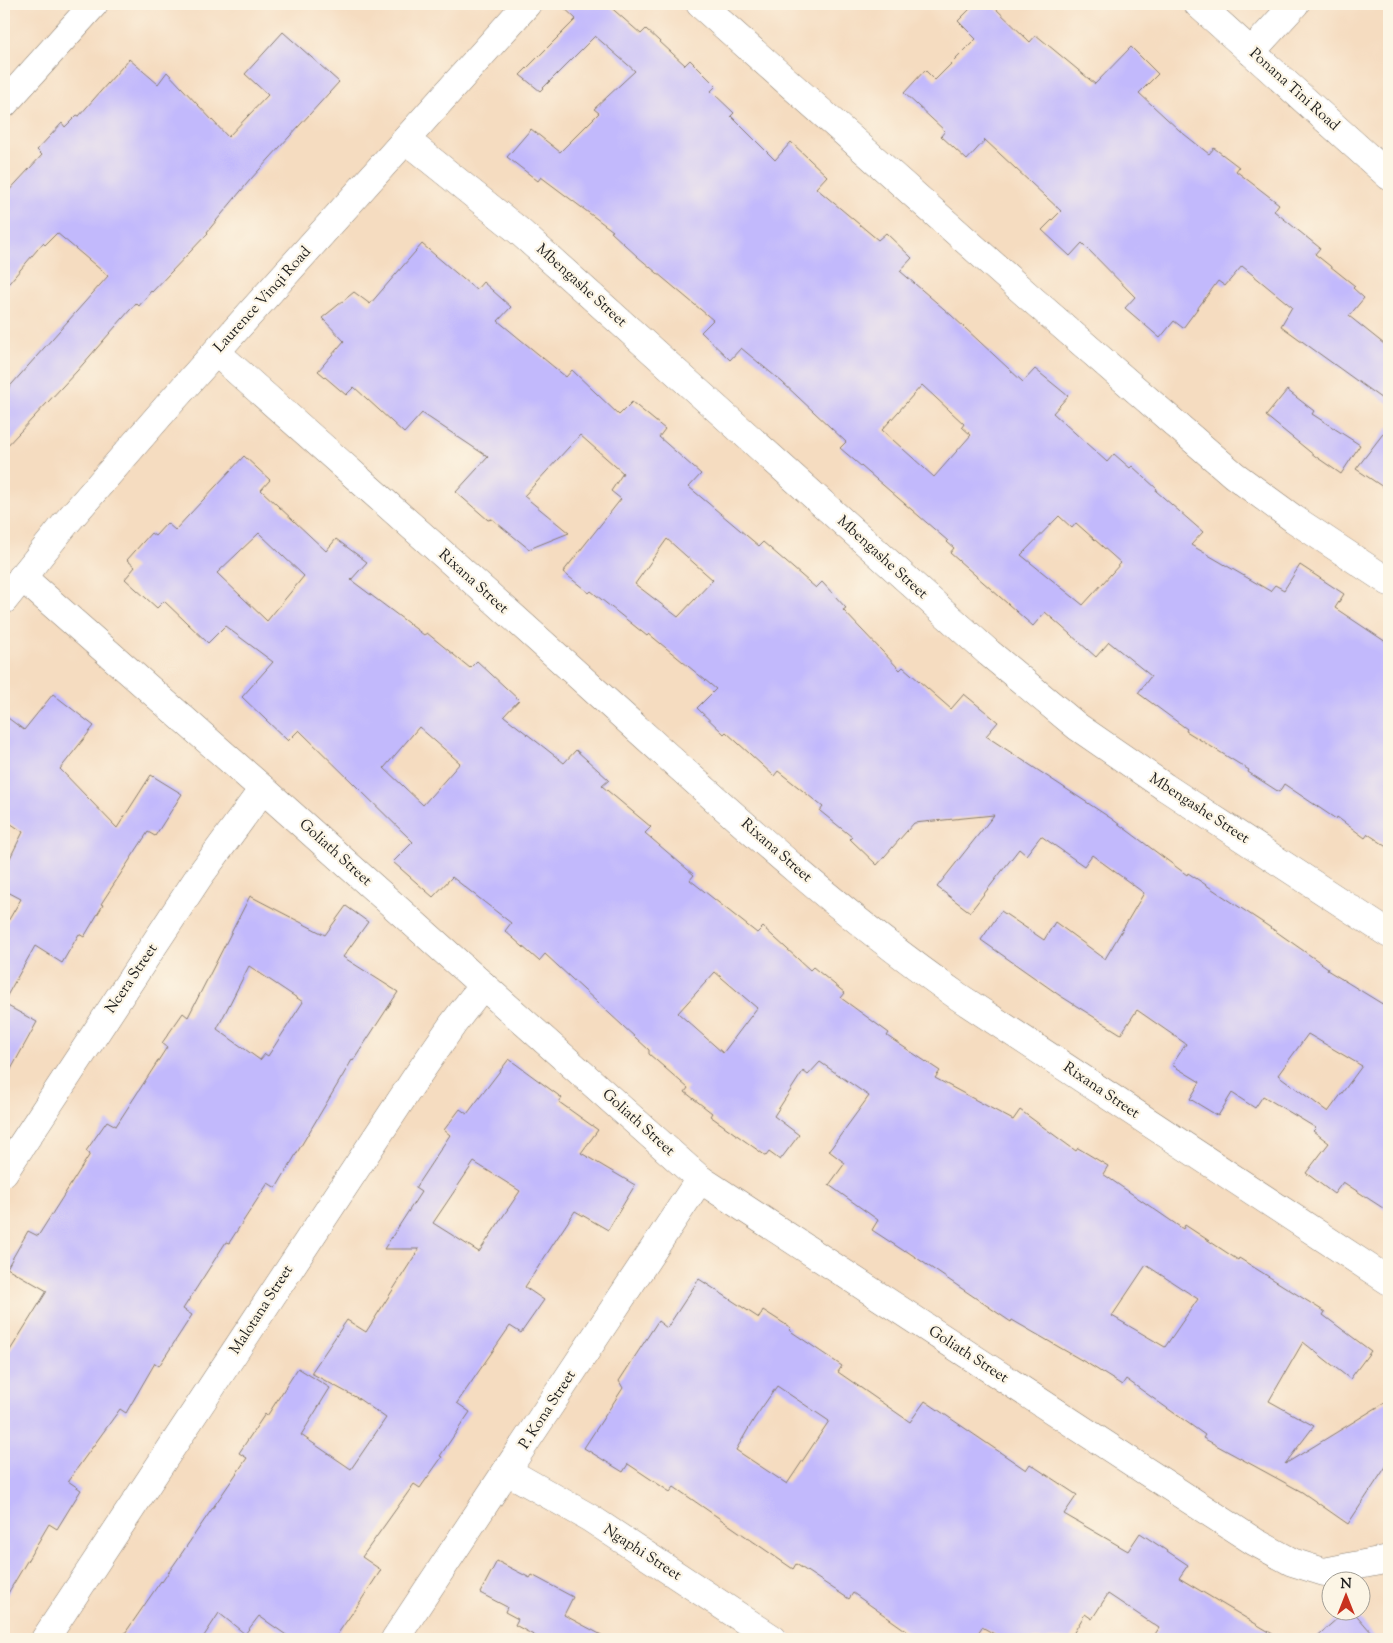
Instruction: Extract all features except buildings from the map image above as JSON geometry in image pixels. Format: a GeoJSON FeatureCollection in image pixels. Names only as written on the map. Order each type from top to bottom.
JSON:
{"type":"FeatureCollection","features":[{"type":"Feature","properties":{"kind":"street"},"geometry":{"type":"LineString","coordinates":[[4,104],[94,4]]}},
{"type":"Feature","properties":{"kind":"street","name":"Laurence Vinqi Road"},"geometry":{"type":"LineString","coordinates":[[4,600],[66,523],[216,352],[527,4]]}},
{"type":"Feature","properties":{"kind":"street"},"geometry":{"type":"LineString","coordinates":[[700,4],[1234,476],[1294,519],[1389,582]]}},
{"type":"Feature","properties":{"kind":"street","name":"Ponana Tini Road"},"geometry":{"type":"LineString","coordinates":[[1198,4],[1389,176]]}},
{"type":"Feature","properties":{"kind":"street"},"geometry":{"type":"LineString","coordinates":[[1251,52],[1295,4]]}},
{"type":"Feature","properties":{"kind":"street","name":"Mbengashe Street"},"geometry":{"type":"LineString","coordinates":[[406,140],[519,230],[982,647],[1078,727],[1165,787],[1389,934]]}},
{"type":"Feature","properties":{"kind":"street","name":"Rixana Street"},"geometry":{"type":"LineString","coordinates":[[216,352],[728,810],[891,948],[959,997],[1107,1096],[1389,1281]]}},
{"type":"Feature","properties":{"kind":"street","name":"Goliath Street"},"geometry":{"type":"LineString","coordinates":[[22,577],[700,1179],[1255,1542],[1292,1562],[1324,1572],[1389,1559]]}},
{"type":"Feature","properties":{"kind":"street","name":"Ncera Street"},"geometry":{"type":"LineString","coordinates":[[4,1172],[198,878],[263,789]]}},
{"type":"Feature","properties":{"kind":"street","name":"Malotana Street"},"geometry":{"type":"LineString","coordinates":[[45,1639],[415,1079],[483,985]]}},
{"type":"Feature","properties":{"kind":"street","name":"P. Kona Street"},"geometry":{"type":"LineString","coordinates":[[395,1639],[700,1179]]}},
{"type":"Feature","properties":{"kind":"street","name":"Ngaphi Street"},"geometry":{"type":"LineString","coordinates":[[508,1471],[590,1518],[773,1639]]}}]}
